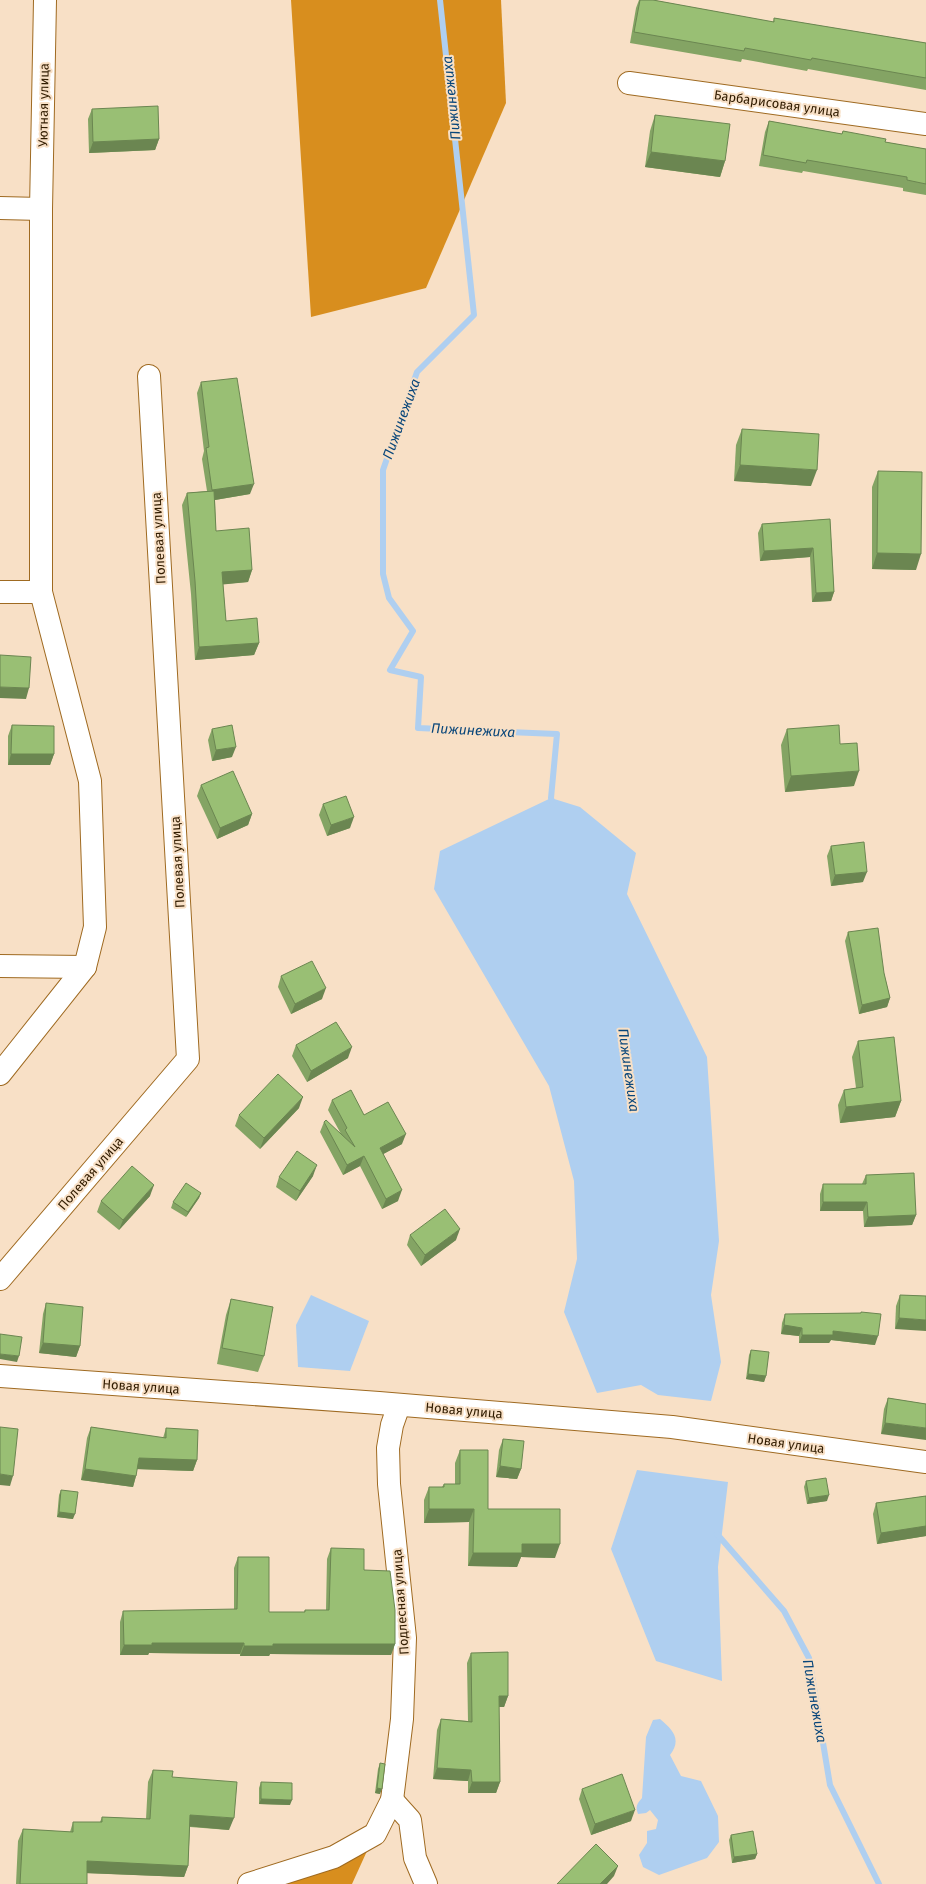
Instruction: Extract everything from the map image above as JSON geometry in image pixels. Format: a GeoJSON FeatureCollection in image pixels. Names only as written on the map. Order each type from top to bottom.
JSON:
{"type":"FeatureCollection","features":[{"type":"Feature","properties":{"kind":"street","name":"Уютная улица"},"geometry":{"type":"LineString","coordinates":[[45,0],[41,209],[42,592],[90,781],[95,927],[85,967]]}},
{"type":"Feature","properties":{"kind":"street","name":"Барбарисовая улица"},"geometry":{"type":"LineString","coordinates":[[629,83],[926,124]]}},
{"type":"Feature","properties":{"kind":"street"},"geometry":{"type":"LineString","coordinates":[[0,208],[41,209]]}},
{"type":"Feature","properties":{"kind":"street","name":"Полевая улица"},"geometry":{"type":"LineString","coordinates":[[0,1279],[188,1059],[149,376]]}},
{"type":"Feature","properties":{"kind":"street"},"geometry":{"type":"LineString","coordinates":[[0,592],[42,592]]}},
{"type":"Feature","properties":{"kind":"street"},"geometry":{"type":"LineString","coordinates":[[0,966],[85,967]]}},
{"type":"Feature","properties":{"kind":"street"},"geometry":{"type":"LineString","coordinates":[[0,1074],[85,967]]}},
{"type":"Feature","properties":{"kind":"street","name":"Новая улица"},"geometry":{"type":"LineString","coordinates":[[0,1376],[399,1405],[672,1427],[926,1462]]}},
{"type":"Feature","properties":{"kind":"street","name":"Подлесная улица"},"geometry":{"type":"LineString","coordinates":[[249,1884],[334,1857],[375,1834],[392,1800],[402,1718],[405,1638],[389,1477],[388,1448],[392,1424],[399,1405]]}},
{"type":"Feature","properties":{"kind":"street"},"geometry":{"type":"LineString","coordinates":[[392,1800],[410,1820],[415,1858],[426,1884]]}},
{"type":"Feature","properties":{"kind":"shaded area"},"geometry":{"type":"Polygon","coordinates":[[[291,0],[501,0],[506,103],[426,288],[311,317],[291,0]]]}},
{"type":"Feature","properties":{"kind":"shaded area"},"geometry":{"type":"Polygon","coordinates":[[[372,1840],[352,1884],[286,1884],[372,1840]]]}},
{"type":"Feature","properties":{"kind":"water"},"geometry":{"type":"Polygon","coordinates":[[[551,798],[580,807],[636,853],[627,894],[707,1057],[719,1241],[711,1295],[721,1362],[711,1401],[658,1395],[641,1385],[597,1393],[564,1312],[577,1259],[574,1181],[549,1086],[434,889],[440,851],[551,798]]]}},
{"type":"Feature","properties":{"kind":"water"},"geometry":{"type":"Polygon","coordinates":[[[311,1295],[369,1321],[350,1371],[298,1367],[296,1325],[311,1295]]]}},
{"type":"Feature","properties":{"kind":"water"},"geometry":{"type":"Polygon","coordinates":[[[637,1470],[728,1482],[718,1567],[722,1681],[656,1661],[611,1549],[637,1470]]]}},
{"type":"Feature","properties":{"kind":"water"},"geometry":{"type":"Polygon","coordinates":[[[660,1719],[669,1727],[676,1739],[674,1749],[670,1755],[681,1776],[701,1781],[718,1816],[719,1842],[707,1858],[659,1875],[643,1867],[639,1855],[647,1843],[647,1831],[656,1829],[658,1820],[650,1810],[646,1813],[638,1814],[637,1807],[642,1798],[646,1737],[653,1720],[660,1719]]]}},
{"type":"Feature","properties":{"kind":"building"},"geometry":{"type":"Polygon","coordinates":[[[640,0],[653,0],[774,22],[774,18],[926,43],[926,78],[812,58],[811,60],[745,48],[744,51],[634,32],[640,0]]]}},
{"type":"Feature","properties":{"kind":"building"},"geometry":{"type":"Polygon","coordinates":[[[158,106],[159,139],[93,142],[92,109],[158,106]]]}},
{"type":"Feature","properties":{"kind":"building"},"geometry":{"type":"Polygon","coordinates":[[[655,115],[730,124],[725,161],[651,152],[655,115]]]}},
{"type":"Feature","properties":{"kind":"building"},"geometry":{"type":"Polygon","coordinates":[[[769,121],[842,134],[843,131],[886,139],[885,142],[926,149],[926,184],[907,180],[907,177],[807,160],[806,163],[763,155],[769,121]]]}},
{"type":"Feature","properties":{"kind":"building"},"geometry":{"type":"Polygon","coordinates":[[[237,378],[254,484],[212,490],[206,448],[209,447],[201,382],[237,378]]]}},
{"type":"Feature","properties":{"kind":"building"},"geometry":{"type":"Polygon","coordinates":[[[742,429],[819,434],[817,470],[740,465],[742,429]]]}},
{"type":"Feature","properties":{"kind":"building"},"geometry":{"type":"Polygon","coordinates":[[[878,471],[922,472],[921,554],[877,553],[878,471]]]}},
{"type":"Feature","properties":{"kind":"building"},"geometry":{"type":"Polygon","coordinates":[[[214,491],[216,531],[249,528],[252,570],[222,572],[226,621],[257,618],[259,643],[199,647],[187,493],[214,491]]]}},
{"type":"Feature","properties":{"kind":"building"},"geometry":{"type":"Polygon","coordinates":[[[830,519],[834,592],[816,593],[813,548],[764,551],[762,524],[830,519]]]}},
{"type":"Feature","properties":{"kind":"building"},"geometry":{"type":"Polygon","coordinates":[[[0,655],[31,657],[29,688],[0,687],[0,655]]]}},
{"type":"Feature","properties":{"kind":"building"},"geometry":{"type":"Polygon","coordinates":[[[12,725],[54,726],[54,754],[11,754],[12,725]]]}},
{"type":"Feature","properties":{"kind":"building"},"geometry":{"type":"Polygon","coordinates":[[[232,725],[236,747],[216,750],[212,729],[232,725]]]}},
{"type":"Feature","properties":{"kind":"building"},"geometry":{"type":"Polygon","coordinates":[[[839,725],[840,744],[857,743],[859,771],[791,776],[787,729],[839,725]]]}},
{"type":"Feature","properties":{"kind":"building"},"geometry":{"type":"Polygon","coordinates":[[[233,771],[252,814],[220,828],[201,785],[233,771]]]}},
{"type":"Feature","properties":{"kind":"building"},"geometry":{"type":"Polygon","coordinates":[[[346,796],[354,817],[331,825],[323,804],[346,796]]]}},
{"type":"Feature","properties":{"kind":"building"},"geometry":{"type":"Polygon","coordinates":[[[864,842],[867,872],[835,875],[831,846],[864,842]]]}},
{"type":"Feature","properties":{"kind":"building"},"geometry":{"type":"Polygon","coordinates":[[[878,928],[884,973],[890,998],[862,1005],[848,932],[878,928]]]}},
{"type":"Feature","properties":{"kind":"building"},"geometry":{"type":"Polygon","coordinates":[[[312,961],[326,988],[295,1004],[281,976],[312,961]]]}},
{"type":"Feature","properties":{"kind":"building"},"geometry":{"type":"Polygon","coordinates":[[[336,1022],[352,1047],[311,1071],[296,1045],[336,1022]]]}},
{"type":"Feature","properties":{"kind":"building"},"geometry":{"type":"Polygon","coordinates":[[[894,1037],[901,1101],[846,1107],[844,1090],[863,1087],[858,1041],[894,1037]]]}},
{"type":"Feature","properties":{"kind":"building"},"geometry":{"type":"Polygon","coordinates":[[[278,1074],[303,1097],[264,1138],[239,1115],[278,1074]]]}},
{"type":"Feature","properties":{"kind":"building"},"geometry":{"type":"Polygon","coordinates":[[[351,1090],[364,1115],[388,1102],[406,1134],[380,1148],[402,1190],[386,1199],[364,1156],[347,1165],[324,1122],[326,1120],[355,1147],[345,1130],[347,1128],[332,1100],[351,1090]]]}},
{"type":"Feature","properties":{"kind":"building"},"geometry":{"type":"Polygon","coordinates":[[[297,1151],[317,1165],[300,1191],[279,1177],[297,1151]]]}},
{"type":"Feature","properties":{"kind":"building"},"geometry":{"type":"Polygon","coordinates":[[[132,1166],[154,1185],[123,1220],[101,1201],[132,1166]]]}},
{"type":"Feature","properties":{"kind":"building"},"geometry":{"type":"Polygon","coordinates":[[[914,1173],[916,1215],[868,1217],[867,1202],[823,1202],[823,1184],[866,1184],[866,1175],[914,1173]]]}},
{"type":"Feature","properties":{"kind":"building"},"geometry":{"type":"Polygon","coordinates":[[[186,1183],[201,1193],[188,1212],[173,1202],[186,1183]]]}},
{"type":"Feature","properties":{"kind":"building"},"geometry":{"type":"Polygon","coordinates":[[[445,1209],[460,1229],[425,1255],[410,1235],[445,1209]]]}},
{"type":"Feature","properties":{"kind":"building"},"geometry":{"type":"Polygon","coordinates":[[[900,1295],[926,1296],[926,1320],[899,1318],[900,1295]]]}},
{"type":"Feature","properties":{"kind":"building"},"geometry":{"type":"Polygon","coordinates":[[[231,1299],[273,1307],[264,1356],[222,1348],[231,1299]]]}},
{"type":"Feature","properties":{"kind":"building"},"geometry":{"type":"Polygon","coordinates":[[[46,1303],[83,1307],[80,1346],[43,1343],[46,1303]]]}},
{"type":"Feature","properties":{"kind":"building"},"geometry":{"type":"Polygon","coordinates":[[[861,1312],[881,1314],[878,1336],[833,1331],[833,1335],[802,1335],[802,1328],[784,1325],[785,1314],[861,1312]]]}},
{"type":"Feature","properties":{"kind":"building"},"geometry":{"type":"Polygon","coordinates":[[[0,1334],[22,1337],[19,1356],[0,1354],[0,1334]]]}},
{"type":"Feature","properties":{"kind":"building"},"geometry":{"type":"Polygon","coordinates":[[[751,1350],[769,1352],[766,1376],[748,1374],[751,1350]]]}},
{"type":"Feature","properties":{"kind":"building"},"geometry":{"type":"Polygon","coordinates":[[[888,1398],[926,1404],[926,1428],[885,1423],[888,1398]]]}},
{"type":"Feature","properties":{"kind":"building"},"geometry":{"type":"Polygon","coordinates":[[[0,1427],[18,1429],[13,1476],[0,1474],[0,1427]]]}},
{"type":"Feature","properties":{"kind":"building"},"geometry":{"type":"Polygon","coordinates":[[[91,1427],[166,1438],[166,1428],[198,1430],[197,1460],[139,1458],[136,1476],[85,1469],[91,1427]]]}},
{"type":"Feature","properties":{"kind":"building"},"geometry":{"type":"Polygon","coordinates":[[[503,1439],[524,1441],[521,1469],[500,1466],[503,1439]]]}},
{"type":"Feature","properties":{"kind":"building"},"geometry":{"type":"Polygon","coordinates":[[[460,1450],[488,1450],[488,1509],[560,1509],[560,1544],[522,1544],[522,1553],[473,1553],[474,1509],[429,1509],[429,1487],[444,1487],[444,1484],[460,1484],[460,1450]]]}},
{"type":"Feature","properties":{"kind":"building"},"geometry":{"type":"Polygon","coordinates":[[[826,1478],[829,1495],[809,1498],[806,1481],[826,1478]]]}},
{"type":"Feature","properties":{"kind":"building"},"geometry":{"type":"Polygon","coordinates":[[[61,1490],[78,1492],[75,1514],[59,1512],[61,1490]]]}},
{"type":"Feature","properties":{"kind":"building"},"geometry":{"type":"Polygon","coordinates":[[[926,1496],[926,1526],[881,1533],[876,1503],[926,1496]]]}},
{"type":"Feature","properties":{"kind":"building"},"geometry":{"type":"Polygon","coordinates":[[[331,1548],[364,1549],[364,1570],[390,1571],[395,1610],[395,1644],[273,1644],[273,1646],[244,1646],[244,1643],[152,1643],[152,1645],[124,1645],[123,1611],[237,1609],[238,1557],[269,1557],[269,1612],[329,1610],[331,1548]]]}},
{"type":"Feature","properties":{"kind":"building"},"geometry":{"type":"Polygon","coordinates":[[[508,1652],[508,1696],[499,1696],[500,1782],[472,1782],[471,1770],[437,1768],[441,1719],[472,1722],[471,1653],[508,1652]]]}},
{"type":"Feature","properties":{"kind":"building"},"geometry":{"type":"Polygon","coordinates":[[[380,1763],[385,1764],[382,1789],[377,1788],[380,1763]]]}},
{"type":"Feature","properties":{"kind":"building"},"geometry":{"type":"Polygon","coordinates":[[[153,1770],[173,1771],[172,1777],[237,1782],[234,1818],[190,1815],[188,1866],[87,1861],[87,1884],[20,1884],[23,1829],[73,1832],[73,1822],[102,1822],[102,1817],[150,1819],[153,1770]]]}},
{"type":"Feature","properties":{"kind":"building"},"geometry":{"type":"Polygon","coordinates":[[[622,1774],[635,1810],[595,1824],[582,1789],[622,1774]]]}},
{"type":"Feature","properties":{"kind":"building"},"geometry":{"type":"Polygon","coordinates":[[[261,1782],[292,1783],[292,1800],[261,1799],[261,1782]]]}},
{"type":"Feature","properties":{"kind":"building"},"geometry":{"type":"Polygon","coordinates":[[[753,1831],[757,1854],[734,1857],[731,1835],[753,1831]]]}},
{"type":"Feature","properties":{"kind":"building"},"geometry":{"type":"Polygon","coordinates":[[[596,1844],[618,1866],[600,1884],[557,1884],[596,1844]]]}},
{"type":"Feature","properties":{"kind":"waterway","name":"Пижинежиха"},"geometry":{"type":"LineString","coordinates":[[440,0],[474,315],[417,372],[383,470],[383,574],[389,598],[413,631],[390,670],[421,677],[418,728],[557,734],[551,798],[553,805]]}},
{"type":"Feature","properties":{"kind":"waterway","name":"Пижинежиха"},"geometry":{"type":"LineString","coordinates":[[717,1534],[784,1611],[809,1658],[830,1785],[879,1884]]}}]}
